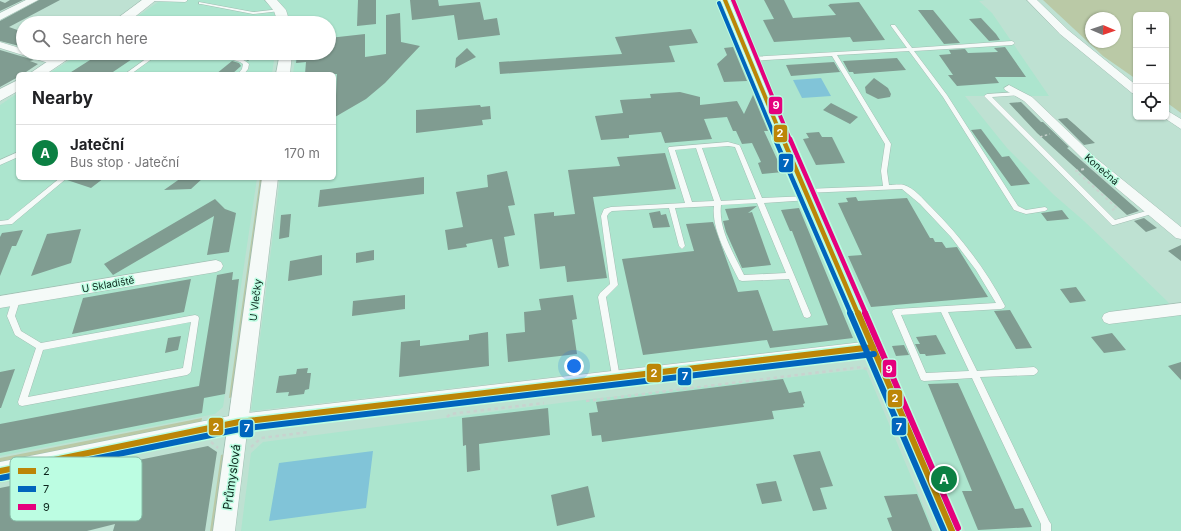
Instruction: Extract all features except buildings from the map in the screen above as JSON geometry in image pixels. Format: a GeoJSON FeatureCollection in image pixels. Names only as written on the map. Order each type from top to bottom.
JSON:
{"type":"FeatureCollection","features":[{"type":"Feature","properties":{"kind":"main road"},"geometry":{"type":"LineString","coordinates":[[128,16],[150,0]]}},
{"type":"Feature","properties":{"kind":"main road"},"geometry":{"type":"LineString","coordinates":[[39,72],[58,60]]}},
{"type":"Feature","properties":{"kind":"main road"},"geometry":{"type":"LineString","coordinates":[[0,96],[16,86]]}},
{"type":"Feature","properties":{"kind":"street"},"geometry":{"type":"LineString","coordinates":[[0,17],[33,0]]}},
{"type":"Feature","properties":{"kind":"street"},"geometry":{"type":"LineString","coordinates":[[271,0],[280,10],[282,16]]}},
{"type":"Feature","properties":{"kind":"street"},"geometry":{"type":"LineString","coordinates":[[725,0],[807,195],[952,531]]}},
{"type":"Feature","properties":{"kind":"street"},"geometry":{"type":"LineString","coordinates":[[1032,0],[1064,32],[1133,89]]}},
{"type":"Feature","properties":{"kind":"street"},"geometry":{"type":"LineString","coordinates":[[0,45],[16,50]]}},
{"type":"Feature","properties":{"kind":"street"},"geometry":{"type":"LineString","coordinates":[[49,60],[55,62]]}},
{"type":"Feature","properties":{"kind":"street"},"geometry":{"type":"LineString","coordinates":[[283,72],[285,60]]}},
{"type":"Feature","properties":{"kind":"street","name":"Konečná"},"geometry":{"type":"LineString","coordinates":[[1018,94],[1093,162],[1181,234]]}},
{"type":"Feature","properties":{"kind":"street"},"geometry":{"type":"LineString","coordinates":[[1169,116],[1181,125]]}},
{"type":"Feature","properties":{"kind":"street","name":"U Vlečky"},"geometry":{"type":"LineString","coordinates":[[239,422],[270,180]]}},
{"type":"Feature","properties":{"kind":"street","name":"U Skladiště"},"geometry":{"type":"LineString","coordinates":[[0,302],[216,266]]}},
{"type":"Feature","properties":{"kind":"street"},"geometry":{"type":"LineString","coordinates":[[1109,318],[1181,309]]}},
{"type":"Feature","properties":{"kind":"street"},"geometry":{"type":"LineString","coordinates":[[68,457],[239,422],[873,348]]}},
{"type":"Feature","properties":{"kind":"street","name":"Průmyslová"},"geometry":{"type":"LineString","coordinates":[[224,531],[239,422]]}},
{"type":"Feature","properties":{"kind":"street"},"geometry":{"type":"LineString","coordinates":[[0,471],[10,469]]}},
{"type":"Feature","properties":{"kind":"lane"},"geometry":{"type":"LineString","coordinates":[[154,0],[185,1]]}},
{"type":"Feature","properties":{"kind":"lane"},"geometry":{"type":"LineString","coordinates":[[201,3],[253,13],[280,10]]}},
{"type":"Feature","properties":{"kind":"lane"},"geometry":{"type":"LineString","coordinates":[[893,26],[945,96],[1016,208],[1026,212],[1045,209]]}},
{"type":"Feature","properties":{"kind":"lane"},"geometry":{"type":"LineString","coordinates":[[750,59],[1012,43]]}},
{"type":"Feature","properties":{"kind":"lane"},"geometry":{"type":"LineString","coordinates":[[834,54],[888,144],[884,161],[884,179],[886,187]]}},
{"type":"Feature","properties":{"kind":"lane"},"geometry":{"type":"LineString","coordinates":[[131,72],[147,60]]}},
{"type":"Feature","properties":{"kind":"lane"},"geometry":{"type":"LineString","coordinates":[[238,60],[246,64],[243,72]]}},
{"type":"Feature","properties":{"kind":"lane"},"geometry":{"type":"LineString","coordinates":[[1018,94],[987,96],[1114,223],[1151,210]]}},
{"type":"Feature","properties":{"kind":"lane"},"geometry":{"type":"LineString","coordinates":[[689,204],[671,148],[728,144],[736,146],[792,276],[807,315]]}},
{"type":"Feature","properties":{"kind":"lane"},"geometry":{"type":"LineString","coordinates":[[699,147],[718,202],[716,209],[717,220],[742,278],[792,276]]}},
{"type":"Feature","properties":{"kind":"lane"},"geometry":{"type":"LineString","coordinates":[[0,163],[16,154]]}},
{"type":"Feature","properties":{"kind":"lane"},"geometry":{"type":"LineString","coordinates":[[0,223],[10,222],[62,180]]}},
{"type":"Feature","properties":{"kind":"lane"},"geometry":{"type":"LineString","coordinates":[[616,378],[602,297],[602,294],[614,286],[604,216],[606,211],[612,209],[760,200],[886,187],[903,187],[912,192],[945,225],[964,245],[980,268],[1001,306],[896,312],[924,378],[1034,371]]}},
{"type":"Feature","properties":{"kind":"lane"},"geometry":{"type":"LineString","coordinates":[[671,205],[682,246]]}},
{"type":"Feature","properties":{"kind":"lane"},"geometry":{"type":"LineString","coordinates":[[16,300],[11,316],[18,333],[40,347],[195,318],[187,371],[22,402],[40,347]]}},
{"type":"Feature","properties":{"kind":"lane"},"geometry":{"type":"LineString","coordinates":[[943,309],[1046,524],[1046,531]]}},
{"type":"Feature","properties":{"kind":"path"},"geometry":{"type":"LineString","coordinates":[[1044,142],[1039,137],[1056,132]]}},
{"type":"Feature","properties":{"kind":"path"},"geometry":{"type":"LineString","coordinates":[[1087,168],[1076,171],[1117,208],[1110,210]]}},
{"type":"Feature","properties":{"kind":"path"},"geometry":{"type":"LineString","coordinates":[[586,401],[862,367],[867,368],[871,373]]}},
{"type":"Feature","properties":{"kind":"path"},"geometry":{"type":"LineString","coordinates":[[447,417],[450,414],[544,403]]}},
{"type":"Feature","properties":{"kind":"path"},"geometry":{"type":"LineString","coordinates":[[249,453],[255,442],[261,438],[309,432]]}},
{"type":"Feature","properties":{"kind":"path"},"geometry":{"type":"LineString","coordinates":[[207,442],[217,445],[220,452]]}},
{"type":"Feature","properties":{"kind":"shaded area"},"geometry":{"type":"Polygon","coordinates":[[[161,0],[985,0],[979,1],[992,13],[1049,96],[965,96],[1007,148],[1054,195],[1084,221],[1167,301],[1177,314],[1181,314],[1181,531],[965,531],[880,340],[251,411],[280,180],[336,180],[336,72],[293,72],[295,60],[336,60],[336,16],[138,16],[161,0]]]}},
{"type":"Feature","properties":{"kind":"shaded area"},"geometry":{"type":"Polygon","coordinates":[[[1043,0],[1181,0],[1181,113],[1169,104],[1169,12],[1133,12],[1133,77],[1103,56],[1094,48],[1121,48],[1121,12],[1085,12],[1085,39],[1043,0]]]}},
{"type":"Feature","properties":{"kind":"shaded area"},"geometry":{"type":"Polygon","coordinates":[[[70,60],[274,60],[272,72],[51,72],[70,60]]]}},
{"type":"Feature","properties":{"kind":"shaded area"},"geometry":{"type":"Polygon","coordinates":[[[16,94],[16,180],[257,180],[223,407],[215,414],[0,456],[0,105],[16,94]]]}},
{"type":"Feature","properties":{"kind":"shaded area"},"geometry":{"type":"Polygon","coordinates":[[[260,180],[263,180],[233,397],[229,398],[260,180]]]}},
{"type":"Feature","properties":{"kind":"shaded area"},"geometry":{"type":"Polygon","coordinates":[[[866,369],[934,531],[241,531],[251,453],[263,442],[583,400],[866,369]]]}},
{"type":"Feature","properties":{"kind":"shaded area"},"geometry":{"type":"Polygon","coordinates":[[[202,418],[201,424],[35,457],[10,457],[10,462],[0,464],[0,458],[202,418]]]}},
{"type":"Feature","properties":{"kind":"shaded area"},"geometry":{"type":"Polygon","coordinates":[[[208,435],[208,440],[126,457],[102,457],[208,435]]]}},
{"type":"Feature","properties":{"kind":"shaded area"},"geometry":{"type":"Polygon","coordinates":[[[225,454],[214,531],[210,531],[221,455],[225,454]]]}},
{"type":"Feature","properties":{"kind":"shaded area"},"geometry":{"type":"Polygon","coordinates":[[[10,476],[10,481],[0,483],[0,478],[10,476]]]}},
{"type":"Feature","properties":{"kind":"water"},"geometry":{"type":"Polygon","coordinates":[[[821,78],[831,96],[802,98],[793,80],[821,78]]]}},
{"type":"Feature","properties":{"kind":"water"},"geometry":{"type":"Polygon","coordinates":[[[373,451],[366,508],[269,521],[279,463],[373,451]]]}},
{"type":"Feature","properties":{"kind":"transit line","name":"2"},"geometry":{"type":"LineString","coordinates":[[725,0],[766,100],[952,531]]}},
{"type":"Feature","properties":{"kind":"transit line","name":"9"},"geometry":{"type":"LineString","coordinates":[[733,0],[772,97],[958,528]]}},
{"type":"Feature","properties":{"kind":"transit line","name":"7"},"geometry":{"type":"LineString","coordinates":[[719,3],[760,103],[944,531]]}},
{"type":"Feature","properties":{"kind":"transit line","name":"2"},"geometry":{"type":"LineString","coordinates":[[68,457],[239,422],[873,347]]}},
{"type":"Feature","properties":{"kind":"transit line","name":"7"},"geometry":{"type":"LineString","coordinates":[[103,457],[240,429],[874,354]]}},
{"type":"Feature","properties":{"kind":"transit line","name":"2"},"geometry":{"type":"LineString","coordinates":[[0,471],[10,469]]}},
{"type":"Feature","properties":{"kind":"transit line","name":"7"},"geometry":{"type":"LineString","coordinates":[[1,478],[10,476]]}},
{"type":"Feature","properties":{"kind":"place","name":"Jateční"},"geometry":{"type":"Point","coordinates":[944,479]}}]}
